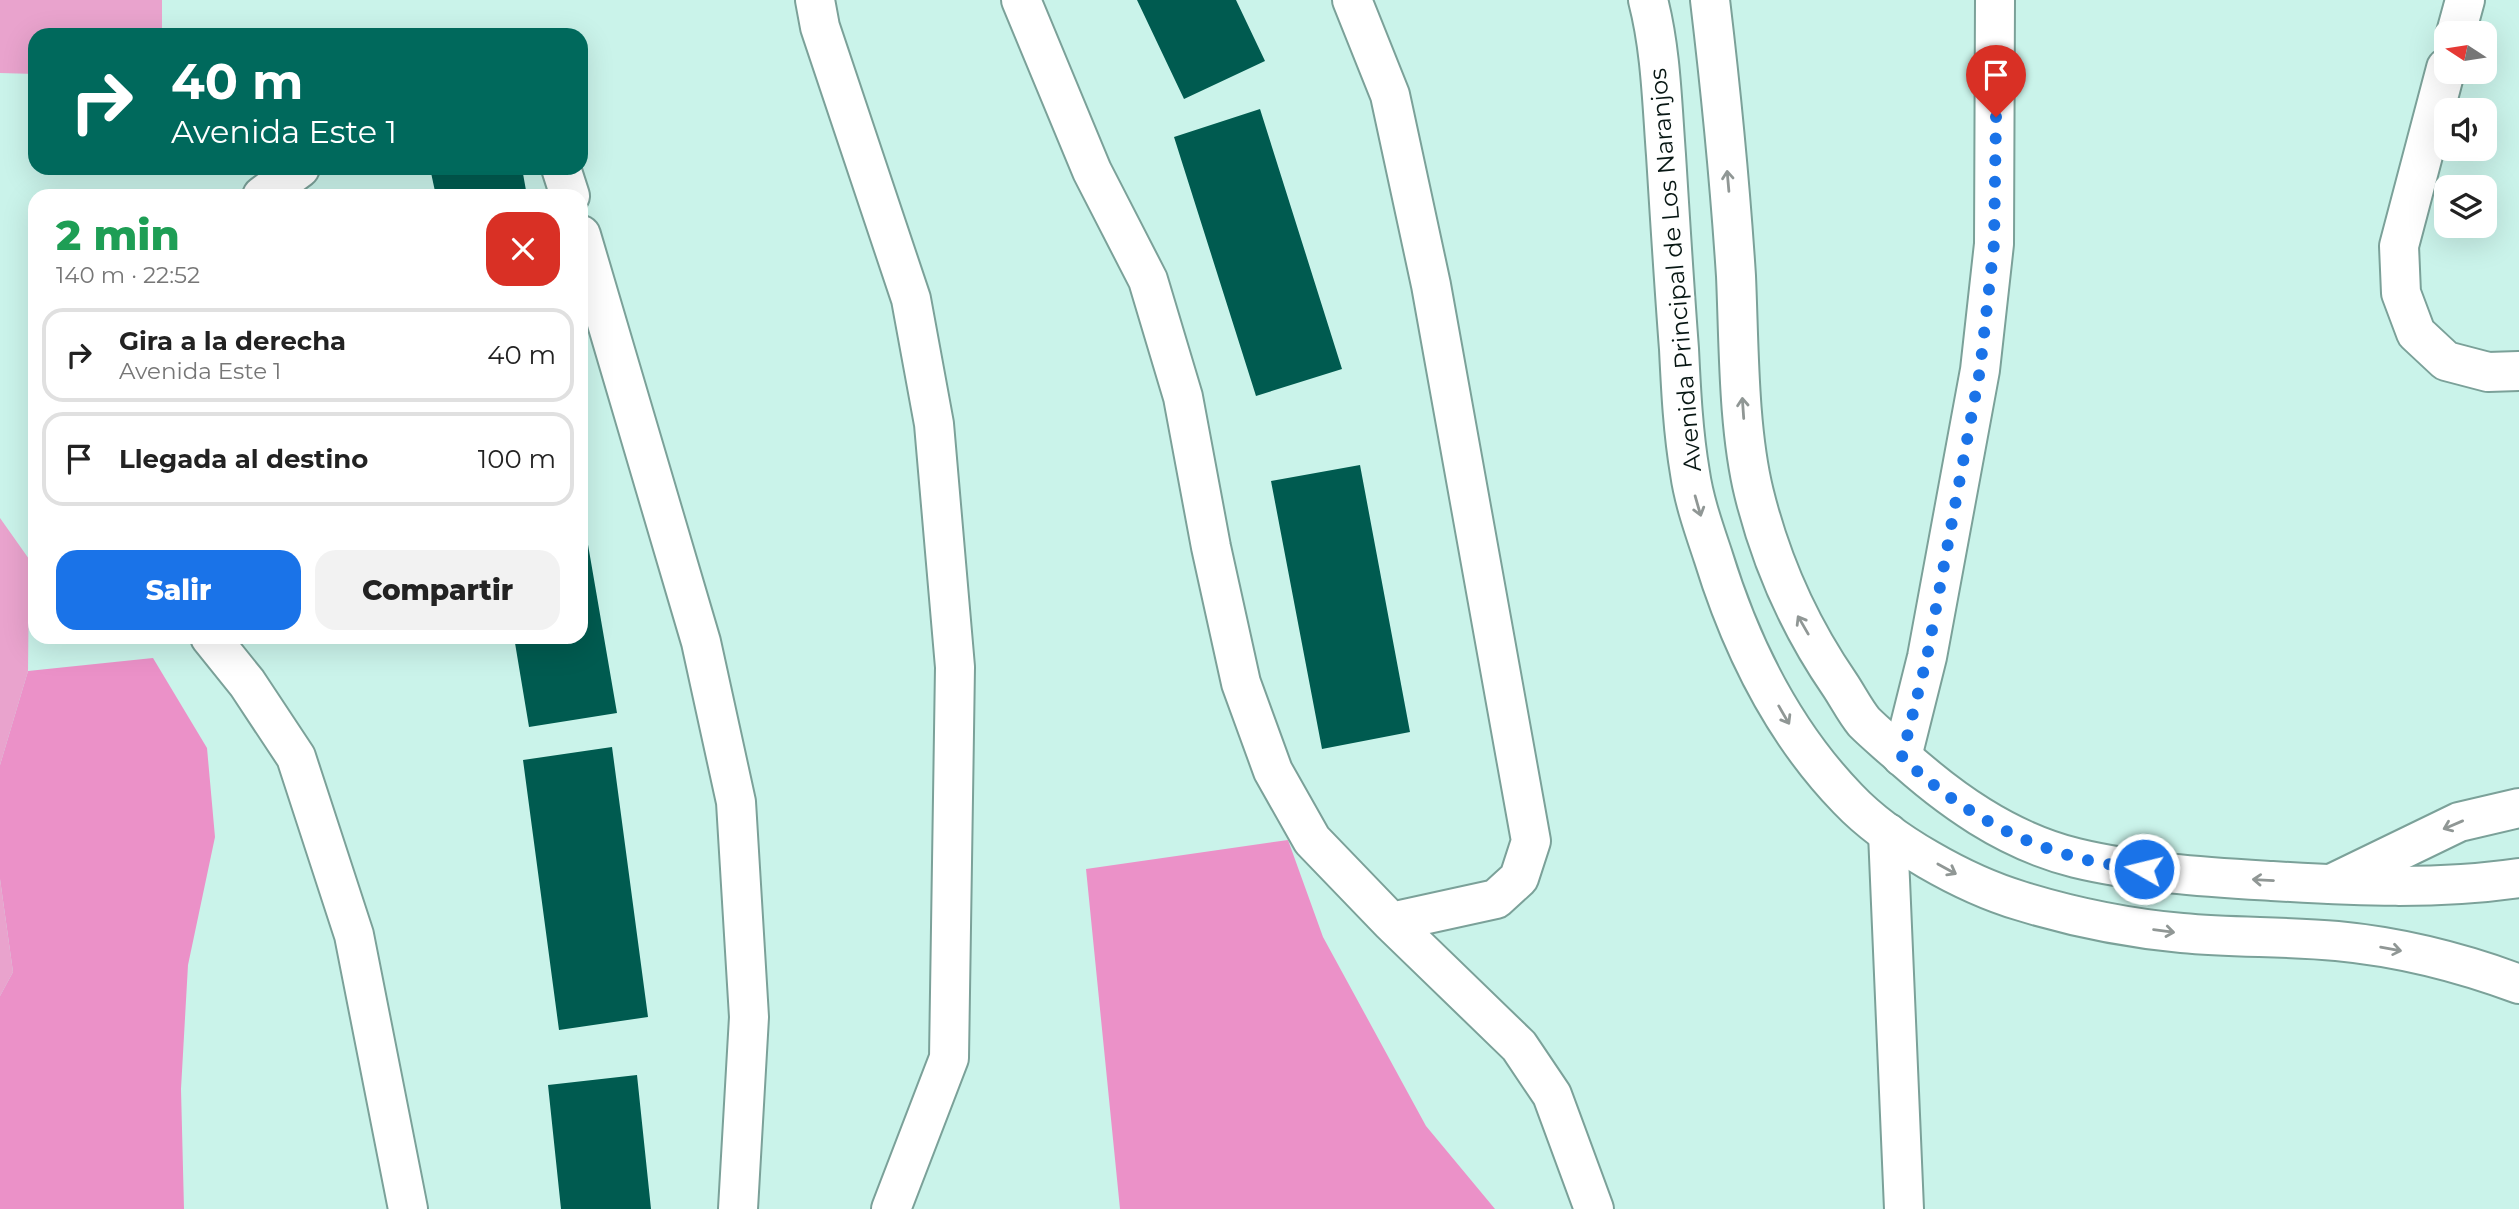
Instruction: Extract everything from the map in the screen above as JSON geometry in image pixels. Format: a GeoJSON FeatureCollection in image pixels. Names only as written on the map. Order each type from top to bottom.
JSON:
{"type":"FeatureCollection","features":[{"type":"Feature","properties":{"kind":"street"},"geometry":{"type":"LineString","coordinates":[[815,0],[820,27],[911,299],[934,424],[955,667],[949,1058],[891,1209]]}},
{"type":"Feature","properties":{"kind":"street"},"geometry":{"type":"LineString","coordinates":[[1021,0],[1092,171],[1148,281],[1183,397],[1211,547],[1241,683],[1273,771],[1312,839],[1391,922],[1519,1046],[1552,1095],[1594,1209]]}},
{"type":"Feature","properties":{"kind":"street"},"geometry":{"type":"LineString","coordinates":[[1352,0],[1390,94],[1431,285],[1531,841],[1519,878],[1496,899],[1391,922]]}},
{"type":"Feature","properties":{"kind":"street","name":"Avenida Principal de Los Naranjos"},"geometry":{"type":"LineString","coordinates":[[1648,0],[1653,19],[1662,96],[1683,411],[1690,477],[1728,604],[1753,660],[1787,722],[1849,800],[1888,834],[1978,886],[2019,901],[2145,929],[2306,939],[2390,948],[2444,960],[2519,984]]}},
{"type":"Feature","properties":{"kind":"street"},"geometry":{"type":"LineString","coordinates":[[1710,0],[1734,243],[1746,441],[1754,492],[1769,545],[1797,615],[1828,668],[1864,721],[1919,773],[1963,807],[2024,839],[2075,858],[2219,878],[2331,884],[2405,886],[2519,878]]}},
{"type":"Feature","properties":{"kind":"street"},"geometry":{"type":"LineString","coordinates":[[1902,757],[1927,657],[1980,370],[1994,244],[1995,0]]}},
{"type":"Feature","properties":{"kind":"street"},"geometry":{"type":"LineString","coordinates":[[2459,21],[2465,0]]}},
{"type":"Feature","properties":{"kind":"street"},"geometry":{"type":"LineString","coordinates":[[2442,84],[2399,246],[2401,293],[2416,333],[2445,361],[2488,372],[2519,371]]}},
{"type":"Feature","properties":{"kind":"street"},"geometry":{"type":"LineString","coordinates":[[272,189],[290,175]]}},
{"type":"Feature","properties":{"kind":"street"},"geometry":{"type":"LineString","coordinates":[[588,259],[701,642],[736,802],[749,1017],[738,1209]]}},
{"type":"Feature","properties":{"kind":"street"},"geometry":{"type":"LineString","coordinates":[[216,644],[247,683],[296,757],[355,935],[408,1209]]}},
{"type":"Feature","properties":{"kind":"street"},"geometry":{"type":"LineString","coordinates":[[2331,884],[2459,822],[2519,808]]}},
{"type":"Feature","properties":{"kind":"street"},"geometry":{"type":"LineString","coordinates":[[1888,834],[1904,1209]]}},
{"type":"Feature","properties":{"kind":"shaded area"},"geometry":{"type":"Polygon","coordinates":[[[0,0],[162,0],[162,28],[28,28],[28,74],[0,73],[0,0]]]}},
{"type":"Feature","properties":{"kind":"shaded area"},"geometry":{"type":"Polygon","coordinates":[[[0,518],[28,558],[28,644],[28,671],[0,765],[0,518]]]}},
{"type":"Feature","properties":{"kind":"shaded area"},"geometry":{"type":"Polygon","coordinates":[[[153,658],[207,748],[215,837],[188,965],[181,1089],[184,1209],[0,1209],[0,996],[13,972],[0,879],[0,765],[28,671],[153,658]]]}},
{"type":"Feature","properties":{"kind":"shaded area"},"geometry":{"type":"Polygon","coordinates":[[[1288,840],[1323,937],[1426,1126],[1495,1209],[1120,1209],[1086,869],[1288,840]]]}},
{"type":"Feature","properties":{"kind":"shaded area"},"geometry":{"type":"Polygon","coordinates":[[[0,879],[13,972],[0,996],[0,879]]]}},
{"type":"Feature","properties":{"kind":"building"},"geometry":{"type":"Polygon","coordinates":[[[1137,0],[1236,0],[1265,61],[1184,99],[1137,0]]]}},
{"type":"Feature","properties":{"kind":"building"},"geometry":{"type":"Polygon","coordinates":[[[1260,109],[1342,369],[1256,396],[1174,137],[1260,109]]]}},
{"type":"Feature","properties":{"kind":"building"},"geometry":{"type":"Polygon","coordinates":[[[432,175],[523,175],[526,189],[434,189],[432,175]]]}},
{"type":"Feature","properties":{"kind":"building"},"geometry":{"type":"Polygon","coordinates":[[[1360,465],[1410,732],[1322,749],[1271,481],[1360,465]]]}},
{"type":"Feature","properties":{"kind":"building"},"geometry":{"type":"Polygon","coordinates":[[[588,545],[617,713],[529,727],[515,644],[588,644],[588,545]]]}},
{"type":"Feature","properties":{"kind":"building"},"geometry":{"type":"Polygon","coordinates":[[[612,747],[648,1017],[559,1030],[523,760],[612,747]]]}},
{"type":"Feature","properties":{"kind":"building"},"geometry":{"type":"Polygon","coordinates":[[[637,1075],[651,1209],[561,1209],[548,1085],[637,1075]]]}},
{"type":"Feature","properties":{"kind":"route"},"geometry":{"type":"LineString","coordinates":[[1996,117],[1994,244],[1980,370],[1927,657],[1902,757],[1963,807],[2024,839],[2075,858],[2144,869]]}}]}
